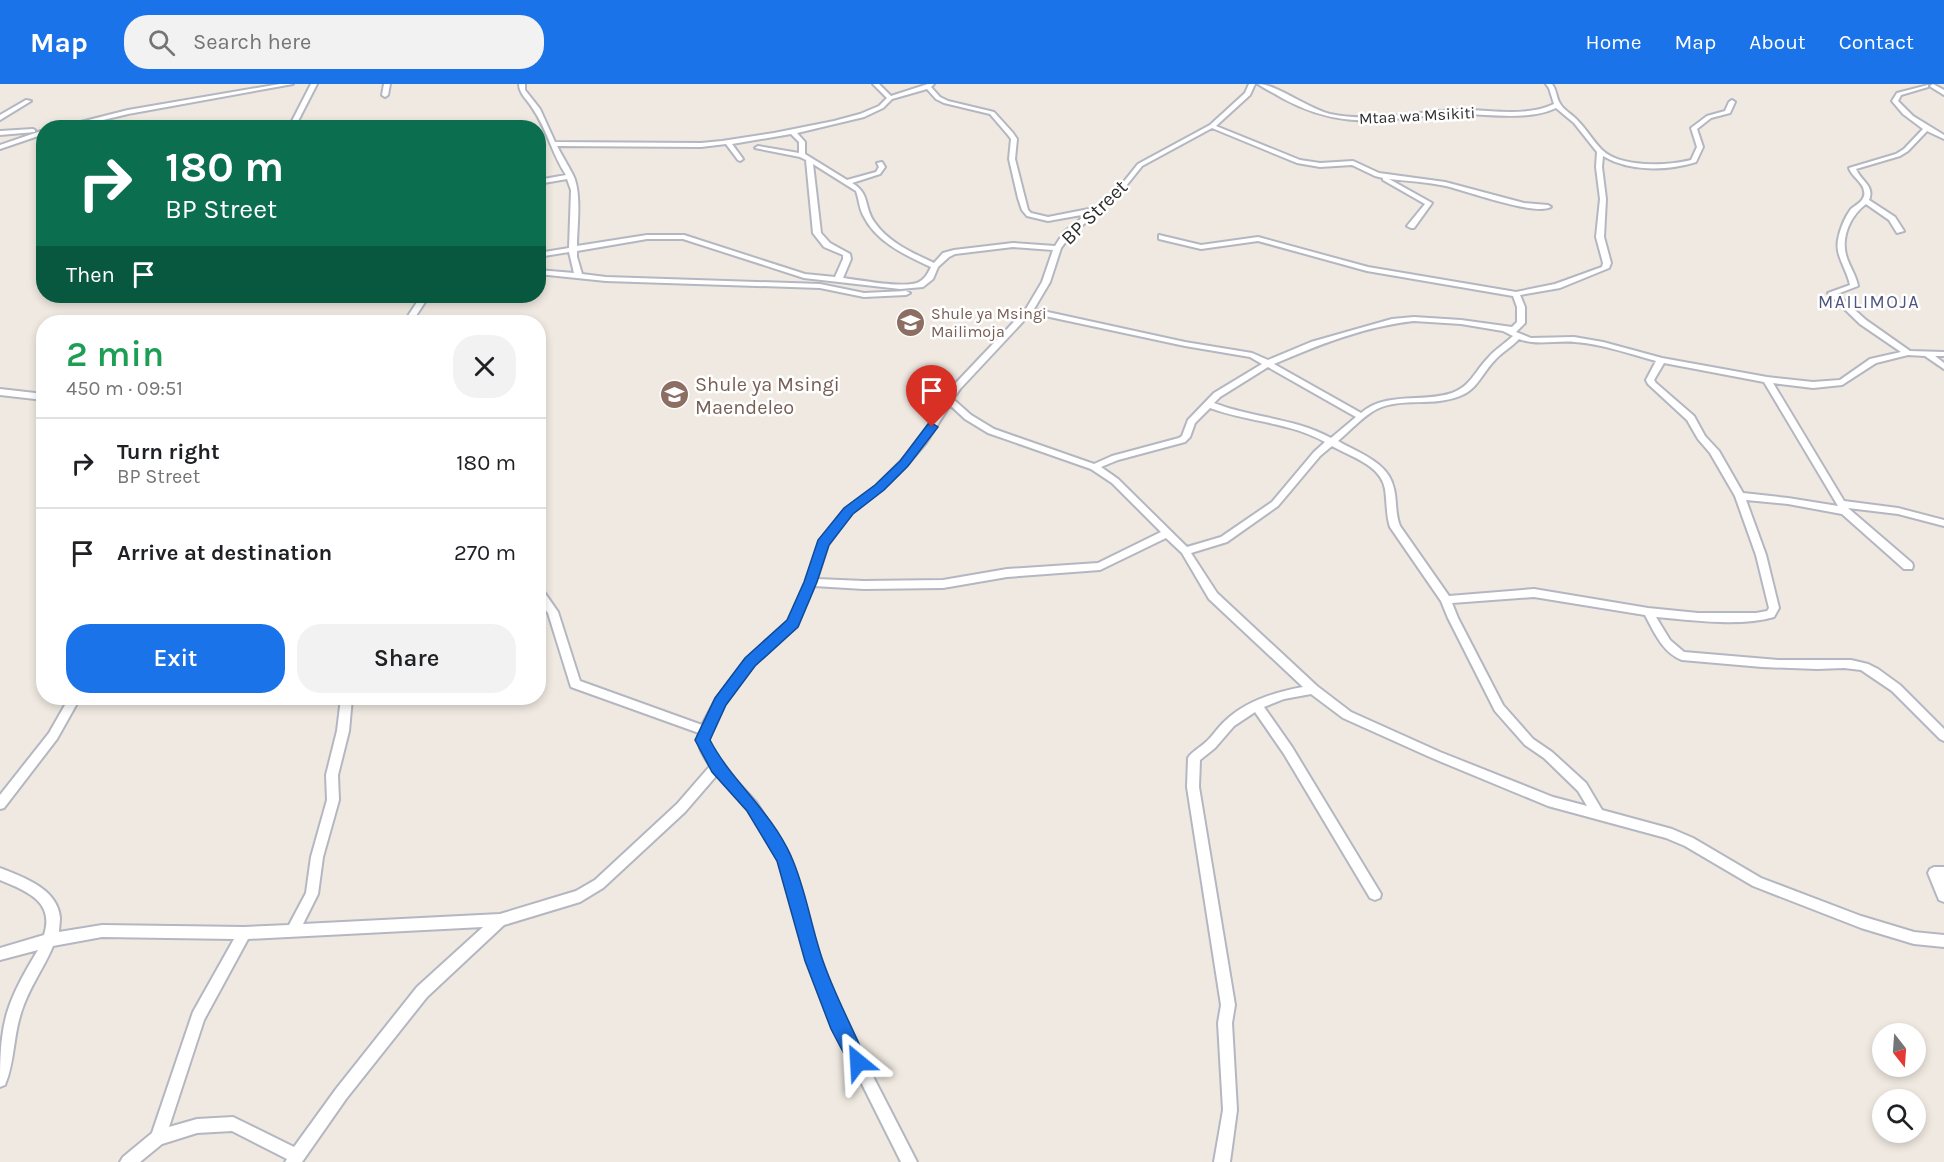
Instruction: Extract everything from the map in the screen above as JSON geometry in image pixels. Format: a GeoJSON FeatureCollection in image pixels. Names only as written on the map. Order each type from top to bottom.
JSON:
{"type":"FeatureCollection","features":[{"type":"Feature","properties":{"kind":"street"},"geometry":{"type":"LineString","coordinates":[[100,120],[290,84]]}},
{"type":"Feature","properties":{"kind":"street"},"geometry":{"type":"LineString","coordinates":[[296,120],[300,114],[303,101],[314,84]]}},
{"type":"Feature","properties":{"kind":"street"},"geometry":{"type":"LineString","coordinates":[[385,95],[387,84]]}},
{"type":"Feature","properties":{"kind":"street"},"geometry":{"type":"LineString","coordinates":[[522,84],[522,90],[542,120]]}},
{"type":"Feature","properties":{"kind":"street"},"geometry":{"type":"LineString","coordinates":[[876,84],[890,98]]}},
{"type":"Feature","properties":{"kind":"street","name":"BP Street"},"geometry":{"type":"LineString","coordinates":[[705,731],[720,702],[750,662],[793,623],[811,582],[823,544],[848,511],[880,488],[923,441],[968,373],[1029,310],[1046,282],[1057,248],[1067,234],[1120,190],[1140,165],[1212,126],[1248,94],[1252,84]]}},
{"type":"Feature","properties":{"kind":"street","name":"Mtaa wa Msikiti"},"geometry":{"type":"LineString","coordinates":[[1261,84],[1298,106],[1315,112],[1353,119],[1399,119],[1457,112],[1542,112],[1557,105]]}},
{"type":"Feature","properties":{"kind":"street"},"geometry":{"type":"LineString","coordinates":[[1549,84],[1557,105],[1575,122],[1600,152],[1616,160],[1648,165],[1681,166],[1694,161],[1700,147],[1694,128],[1709,117],[1728,112],[1732,102]]}},
{"type":"Feature","properties":{"kind":"street"},"geometry":{"type":"LineString","coordinates":[[1908,84],[1931,85],[1944,93]]}},
{"type":"Feature","properties":{"kind":"street"},"geometry":{"type":"LineString","coordinates":[[1931,85],[1899,94],[1895,100],[1900,108],[1926,129],[1944,137]]}},
{"type":"Feature","properties":{"kind":"street"},"geometry":{"type":"LineString","coordinates":[[890,98],[929,86],[938,98],[946,102],[992,112],[1014,139],[1012,159],[1021,198],[1029,215],[1048,219],[1097,210]]}},
{"type":"Feature","properties":{"kind":"street"},"geometry":{"type":"LineString","coordinates":[[553,144],[696,145],[729,142],[844,122],[878,110],[888,104],[890,98]]}},
{"type":"Feature","properties":{"kind":"street"},"geometry":{"type":"LineString","coordinates":[[0,118],[28,101]]}},
{"type":"Feature","properties":{"kind":"street"},"geometry":{"type":"LineString","coordinates":[[1212,126],[1299,162],[1320,165],[1345,162],[1363,167],[1429,203],[1411,226]]}},
{"type":"Feature","properties":{"kind":"street"},"geometry":{"type":"LineString","coordinates":[[546,128],[570,176],[574,190],[573,250],[579,276]]}},
{"type":"Feature","properties":{"kind":"street"},"geometry":{"type":"LineString","coordinates":[[1908,353],[1863,322],[1832,293],[1854,286],[1853,276],[1841,258],[1841,240],[1854,209],[1866,201],[1868,194],[1866,185],[1852,173],[1852,168],[1898,155],[1926,129]]}},
{"type":"Feature","properties":{"kind":"street"},"geometry":{"type":"LineString","coordinates":[[0,133],[36,131]]}},
{"type":"Feature","properties":{"kind":"street"},"geometry":{"type":"LineString","coordinates":[[792,132],[803,144],[817,233],[827,245],[846,254],[847,259],[838,280]]}},
{"type":"Feature","properties":{"kind":"street"},"geometry":{"type":"LineString","coordinates":[[0,147],[36,134]]}},
{"type":"Feature","properties":{"kind":"street"},"geometry":{"type":"LineString","coordinates":[[729,142],[740,159]]}},
{"type":"Feature","properties":{"kind":"street"},"geometry":{"type":"LineString","coordinates":[[758,148],[806,158],[848,182],[864,197],[866,214],[879,233],[894,244],[935,266]]}},
{"type":"Feature","properties":{"kind":"street"},"geometry":{"type":"LineString","coordinates":[[1162,237],[1201,247],[1258,239],[1367,269],[1516,294],[1557,286],[1605,268],[1607,262],[1600,237],[1603,199],[1599,167],[1600,152]]}},
{"type":"Feature","properties":{"kind":"street"},"geometry":{"type":"LineString","coordinates":[[848,182],[878,173],[882,167],[880,163]]}},
{"type":"Feature","properties":{"kind":"street"},"geometry":{"type":"LineString","coordinates":[[1377,175],[1444,184],[1524,206],[1548,207]]}},
{"type":"Feature","properties":{"kind":"street"},"geometry":{"type":"LineString","coordinates":[[546,180],[570,176]]}},
{"type":"Feature","properties":{"kind":"street"},"geometry":{"type":"LineString","coordinates":[[1866,201],[1892,219],[1900,231]]}},
{"type":"Feature","properties":{"kind":"street"},"geometry":{"type":"LineString","coordinates":[[546,254],[647,237],[684,237],[804,276],[900,287],[920,285]]}},
{"type":"Feature","properties":{"kind":"street"},"geometry":{"type":"LineString","coordinates":[[546,273],[776,286],[820,286],[864,295],[906,293],[916,290],[930,277],[935,266],[946,255],[974,248],[1013,245],[1057,248]]}},
{"type":"Feature","properties":{"kind":"street"},"geometry":{"type":"LineString","coordinates":[[1094,467],[1115,458],[1182,440],[1186,437],[1191,422],[1217,395],[1269,363],[1314,344],[1392,321],[1461,322],[1514,330],[1521,323],[1521,307],[1516,294]]}},
{"type":"Feature","properties":{"kind":"street"},"geometry":{"type":"LineString","coordinates":[[1029,310],[1185,344],[1238,351],[1269,363],[1362,417]]}},
{"type":"Feature","properties":{"kind":"street"},"geometry":{"type":"LineString","coordinates":[[1507,330],[1515,340]]}},
{"type":"Feature","properties":{"kind":"street"},"geometry":{"type":"LineString","coordinates":[[1185,551],[1224,540],[1275,504],[1317,454],[1382,403],[1447,396],[1465,391],[1491,359],[1515,340],[1574,339],[1603,344],[1661,360],[1767,380],[1813,385],[1842,382],[1873,361],[1908,353],[1944,354]]}},
{"type":"Feature","properties":{"kind":"street"},"geometry":{"type":"LineString","coordinates":[[1928,355],[1944,367]]}},
{"type":"Feature","properties":{"kind":"street"},"geometry":{"type":"LineString","coordinates":[[1446,600],[1510,593],[1534,593],[1648,612],[1698,617],[1770,614],[1774,608],[1761,555],[1740,496],[1691,418],[1650,381],[1661,360]]}},
{"type":"Feature","properties":{"kind":"street"},"geometry":{"type":"LineString","coordinates":[[1767,380],[1843,507],[1908,566]]}},
{"type":"Feature","properties":{"kind":"street"},"geometry":{"type":"LineString","coordinates":[[0,392],[36,396]]}},
{"type":"Feature","properties":{"kind":"street"},"geometry":{"type":"LineString","coordinates":[[949,400],[968,417],[991,431],[1094,467],[1115,481],[1185,551],[1214,596],[1313,689],[1347,715],[1436,755],[1552,802],[1668,833],[1689,842],[1757,882],[1861,922],[1914,938],[1944,941]]}},
{"type":"Feature","properties":{"kind":"street"},"geometry":{"type":"LineString","coordinates":[[1208,404],[1253,420],[1308,431],[1372,463],[1384,475],[1390,486],[1390,516],[1395,527],[1446,600],[1499,708],[1529,742],[1548,755],[1582,787],[1598,814]]}},
{"type":"Feature","properties":{"kind":"street"},"geometry":{"type":"LineString","coordinates":[[1740,496],[1898,511],[1944,523]]}},
{"type":"Feature","properties":{"kind":"street"},"geometry":{"type":"LineString","coordinates":[[811,582],[864,585],[943,584],[1008,573],[1100,566],[1166,534]]}},
{"type":"Feature","properties":{"kind":"street"},"geometry":{"type":"LineString","coordinates":[[546,602],[554,612],[575,684],[705,731],[703,740],[705,748],[717,767],[752,806],[784,858],[814,961],[838,1022],[909,1162]]}},
{"type":"Feature","properties":{"kind":"street"},"geometry":{"type":"LineString","coordinates":[[1648,612],[1665,642],[1673,651],[1682,656],[1745,663],[1829,666],[1853,664],[1866,668],[1889,684],[1944,736]]}},
{"type":"Feature","properties":{"kind":"street"},"geometry":{"type":"LineString","coordinates":[[1222,1162],[1230,1110],[1225,1023],[1228,1005],[1193,787],[1194,758],[1211,746],[1230,723],[1256,705],[1283,695],[1313,689]]}},
{"type":"Feature","properties":{"kind":"street"},"geometry":{"type":"LineString","coordinates":[[0,804],[53,736],[70,705]]}},
{"type":"Feature","properties":{"kind":"street"},"geometry":{"type":"LineString","coordinates":[[293,930],[312,894],[317,856],[333,800],[332,775],[343,731],[346,705]]}},
{"type":"Feature","properties":{"kind":"street"},"geometry":{"type":"LineString","coordinates":[[1256,705],[1283,739],[1349,856],[1375,894]]}},
{"type":"Feature","properties":{"kind":"street"},"geometry":{"type":"LineString","coordinates":[[0,954],[49,940],[102,931],[244,933],[500,920],[580,896],[599,884],[681,808],[717,767]]}},
{"type":"Feature","properties":{"kind":"street"},"geometry":{"type":"LineString","coordinates":[[1944,873],[1934,873],[1944,896]]}},
{"type":"Feature","properties":{"kind":"street"},"geometry":{"type":"LineString","coordinates":[[0,874],[44,895],[52,908],[55,922],[49,940],[14,1012],[5,1068],[0,1080]]}},
{"type":"Feature","properties":{"kind":"street"},"geometry":{"type":"LineString","coordinates":[[128,1162],[158,1138],[197,1126],[233,1124],[295,1159],[341,1094],[422,992],[500,920]]}},
{"type":"Feature","properties":{"kind":"street"},"geometry":{"type":"LineString","coordinates":[[158,1138],[198,1017],[244,933]]}},
{"type":"Feature","properties":{"kind":"place","name":"Shule ya Msingi Mailimoja"},"geometry":{"type":"Point","coordinates":[910,322]}},
{"type":"Feature","properties":{"kind":"place","name":"Shule ya Msingi Maendeleo"},"geometry":{"type":"Point","coordinates":[674,395]}},
{"type":"Feature","properties":{"kind":"district","name":"MAILIMOJA"},"geometry":{"type":"Point","coordinates":[1869,302]}},
{"type":"Feature","properties":{"kind":"route"},"geometry":{"type":"LineString","coordinates":[[858,1062],[838,1022],[814,961],[784,858],[752,806],[717,767],[705,748],[703,740],[705,731],[720,702],[750,662],[793,623],[811,582],[823,544],[848,511],[880,488],[923,441],[932,427]]}}]}
